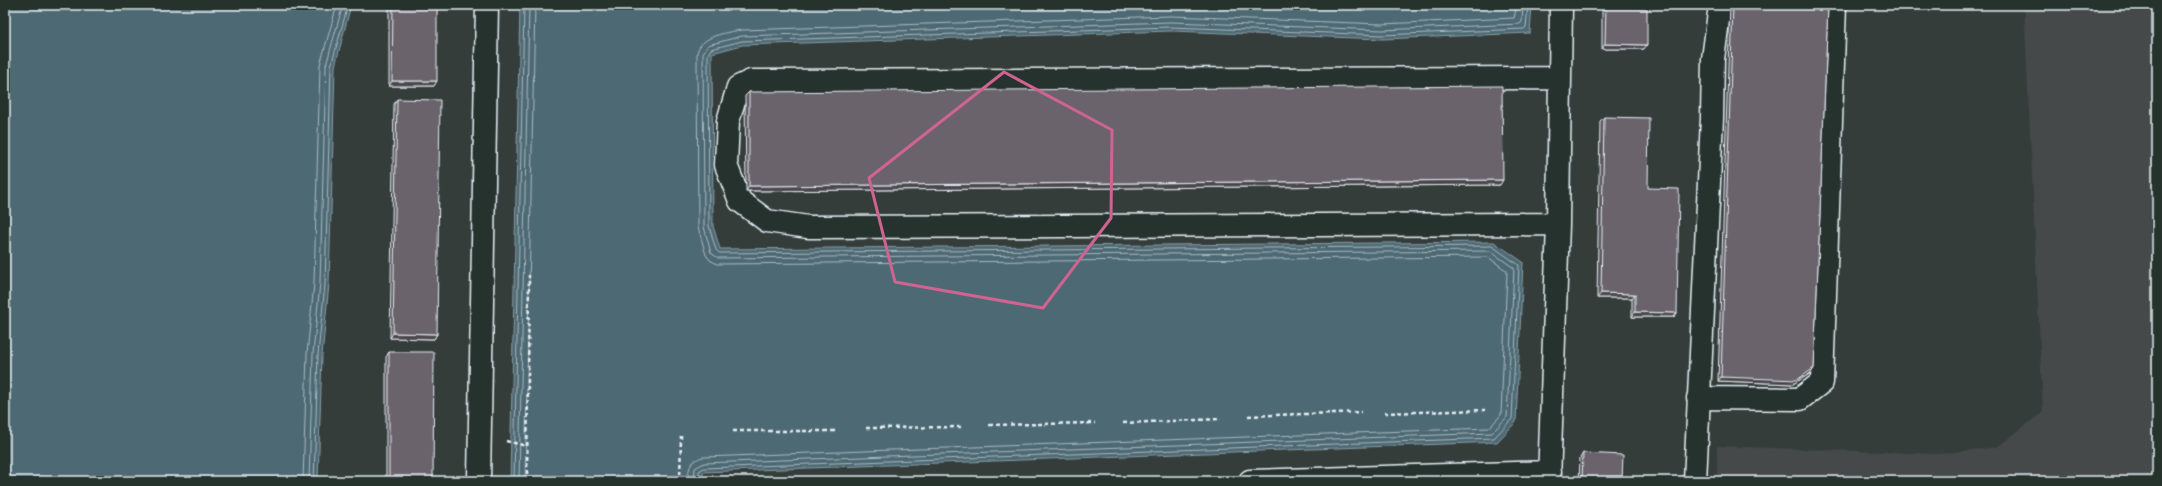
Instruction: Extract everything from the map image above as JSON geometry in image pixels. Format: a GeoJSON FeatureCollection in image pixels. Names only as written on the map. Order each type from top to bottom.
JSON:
{"type":"FeatureCollection","features":[{"type":"Feature","properties":{"kind":"lane"},"geometry":{"type":"LineString","coordinates":[[479,481],[487,5]]}},
{"type":"Feature","properties":{"kind":"lane"},"geometry":{"type":"LineString","coordinates":[[1250,481],[1549,477],[1558,224],[1561,5]]}},
{"type":"Feature","properties":{"kind":"lane"},"geometry":{"type":"LineString","coordinates":[[1695,481],[1712,118],[1713,59],[1720,5]]}},
{"type":"Feature","properties":{"kind":"lane"},"geometry":{"type":"LineString","coordinates":[[1698,398],[1800,400],[1822,382],[1835,5]]}},
{"type":"Feature","properties":{"kind":"lane"},"geometry":{"type":"LineString","coordinates":[[1558,224],[808,227],[767,221],[745,205],[740,201],[726,165],[728,121],[738,86],[751,82],[1560,78]]}},
{"type":"Feature","properties":{"kind":"path"},"geometry":{"type":"LineString","coordinates":[[526,481],[529,275]]}},
{"type":"Feature","properties":{"kind":"path"},"geometry":{"type":"LineString","coordinates":[[1384,413],[1484,410]]}},
{"type":"Feature","properties":{"kind":"path"},"geometry":{"type":"LineString","coordinates":[[1248,416],[1361,412]]}},
{"type":"Feature","properties":{"kind":"path"},"geometry":{"type":"LineString","coordinates":[[1123,423],[1220,419]]}},
{"type":"Feature","properties":{"kind":"path"},"geometry":{"type":"LineString","coordinates":[[989,425],[1095,423]]}},
{"type":"Feature","properties":{"kind":"path"},"geometry":{"type":"LineString","coordinates":[[866,428],[962,427]]}},
{"type":"Feature","properties":{"kind":"path"},"geometry":{"type":"LineString","coordinates":[[733,431],[837,431]]}},
{"type":"Feature","properties":{"kind":"path"},"geometry":{"type":"LineString","coordinates":[[681,436],[680,479],[710,478]]}},
{"type":"Feature","properties":{"kind":"path"},"geometry":{"type":"LineString","coordinates":[[503,441],[527,446]]}},
{"type":"Feature","properties":{"kind":"highlighted area"},"geometry":{"type":"Polygon","coordinates":[[[1004,72],[1112,130],[1111,218],[1043,308],[977,298],[895,282],[869,178],[1004,72]]]}},
{"type":"Feature","properties":{"kind":"shaded area"},"geometry":{"type":"Polygon","coordinates":[[[2024,5],[2157,5],[2157,481],[1717,481],[1717,446],[1938,454],[1997,447],[2043,412],[2024,5]]]}},
{"type":"Feature","properties":{"kind":"water"},"geometry":{"type":"Polygon","coordinates":[[[5,5],[351,5],[335,66],[329,284],[322,355],[318,481],[5,481],[5,5]]]}},
{"type":"Feature","properties":{"kind":"water"},"geometry":{"type":"Polygon","coordinates":[[[520,5],[1532,5],[1530,33],[1382,39],[1172,31],[742,45],[712,53],[713,226],[720,249],[1494,242],[1523,262],[1516,422],[1497,442],[703,472],[703,481],[510,481],[520,5]]]}},
{"type":"Feature","properties":{"kind":"building"},"geometry":{"type":"Polygon","coordinates":[[[393,5],[437,5],[437,81],[392,81],[393,5]]]}},
{"type":"Feature","properties":{"kind":"building"},"geometry":{"type":"Polygon","coordinates":[[[1606,5],[1647,5],[1647,45],[1605,44],[1606,5]]]}},
{"type":"Feature","properties":{"kind":"building"},"geometry":{"type":"Polygon","coordinates":[[[1733,5],[1828,5],[1814,368],[1797,380],[1721,377],[1733,5]]]}},
{"type":"Feature","properties":{"kind":"building"},"geometry":{"type":"Polygon","coordinates":[[[1502,86],[1503,180],[749,186],[749,92],[1502,86]]]}},
{"type":"Feature","properties":{"kind":"building"},"geometry":{"type":"Polygon","coordinates":[[[397,99],[440,100],[437,334],[393,333],[397,99]]]}},
{"type":"Feature","properties":{"kind":"building"},"geometry":{"type":"Polygon","coordinates":[[[1604,117],[1649,118],[1648,188],[1679,189],[1677,313],[1635,312],[1635,294],[1601,293],[1604,117]]]}},
{"type":"Feature","properties":{"kind":"building"},"geometry":{"type":"Polygon","coordinates":[[[389,352],[434,352],[433,481],[389,481],[389,352]]]}},
{"type":"Feature","properties":{"kind":"building"},"geometry":{"type":"Polygon","coordinates":[[[1583,453],[1623,455],[1622,481],[1582,481],[1583,453]]]}}]}
